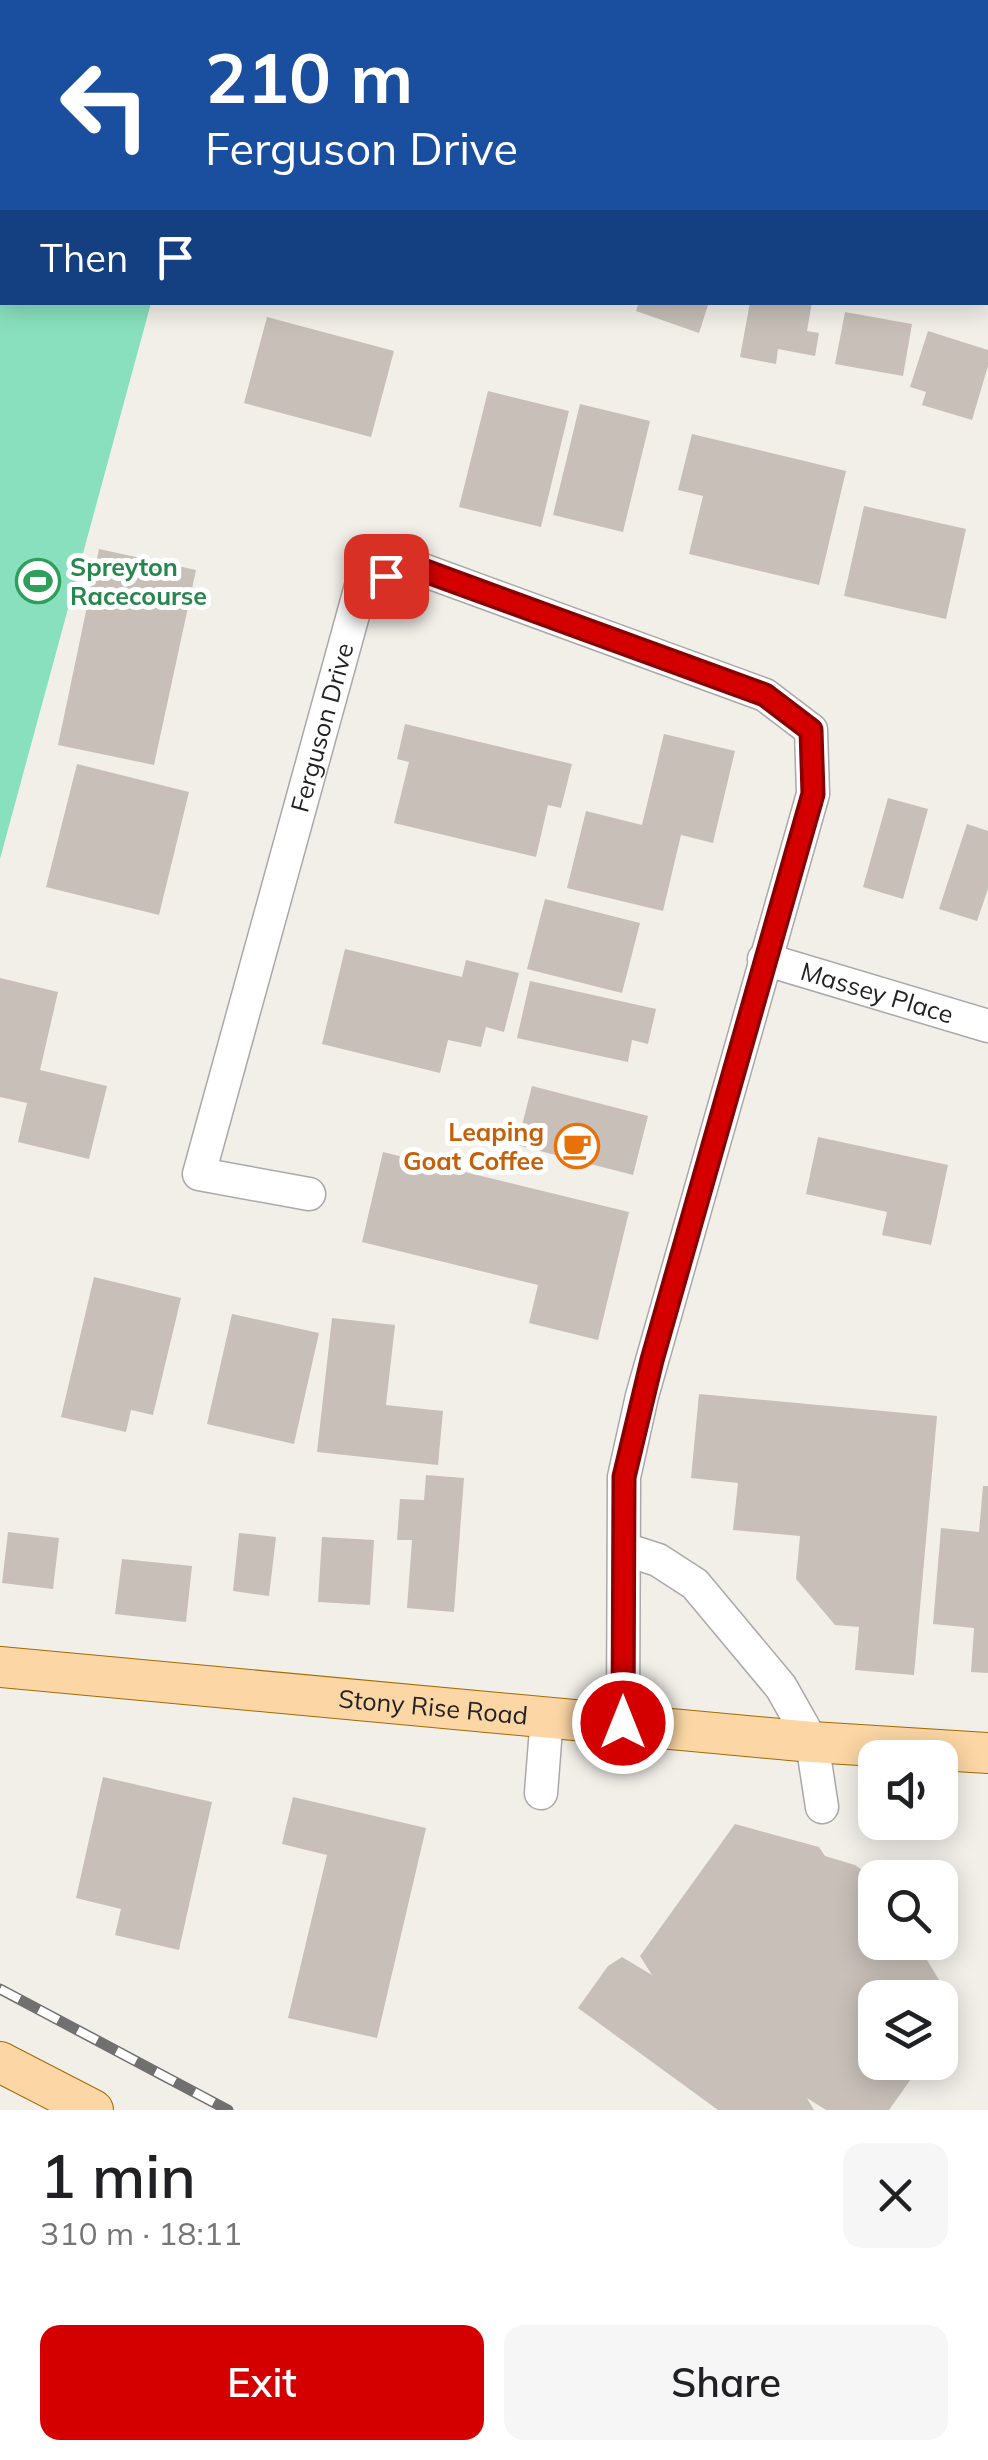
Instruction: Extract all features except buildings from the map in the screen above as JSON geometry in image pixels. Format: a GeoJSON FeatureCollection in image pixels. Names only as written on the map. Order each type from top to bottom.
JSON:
{"type":"FeatureCollection","features":[{"type":"Feature","properties":{"kind":"main road","name":"Stony Rise Road"},"geometry":{"type":"LineString","coordinates":[[0,1667],[812,1742],[988,1752]]}},
{"type":"Feature","properties":{"kind":"main road"},"geometry":{"type":"LineString","coordinates":[[0,2062],[92,2110]]}},
{"type":"Feature","properties":{"kind":"street","name":"Ferguson Drive"},"geometry":{"type":"LineString","coordinates":[[308,1194],[199,1174],[361,586],[412,566],[765,695],[811,730],[813,794],[642,1396],[624,1477],[623,1723]]}},
{"type":"Feature","properties":{"kind":"street","name":"Massey Place"},"geometry":{"type":"LineString","coordinates":[[764,959],[988,1026]]}},
{"type":"Feature","properties":{"kind":"street"},"geometry":{"type":"LineString","coordinates":[[624,1549],[658,1560],[695,1584],[781,1686],[812,1742],[822,1807]]}},
{"type":"Feature","properties":{"kind":"street"},"geometry":{"type":"LineString","coordinates":[[542,1793],[547,1716]]}},
{"type":"Feature","properties":{"kind":"green space","name":"Spreyton Racecourse"},"geometry":{"type":"Polygon","coordinates":[[[0,305],[150,305],[0,859],[0,305]]]}},
{"type":"Feature","properties":{"kind":"railway"},"geometry":{"type":"LineString","coordinates":[[0,1989],[228,2110]]}},
{"type":"Feature","properties":{"kind":"place","name":"Spreyton Racecourse"},"geometry":{"type":"Point","coordinates":[38,581]}},
{"type":"Feature","properties":{"kind":"place","name":"Leaping Goat Coffee"},"geometry":{"type":"Point","coordinates":[577,1146]}},
{"type":"Feature","properties":{"kind":"route"},"geometry":{"type":"LineString","coordinates":[[386,576],[412,566],[765,695],[811,730],[813,794],[642,1396],[624,1477],[623,1723]]}}]}
